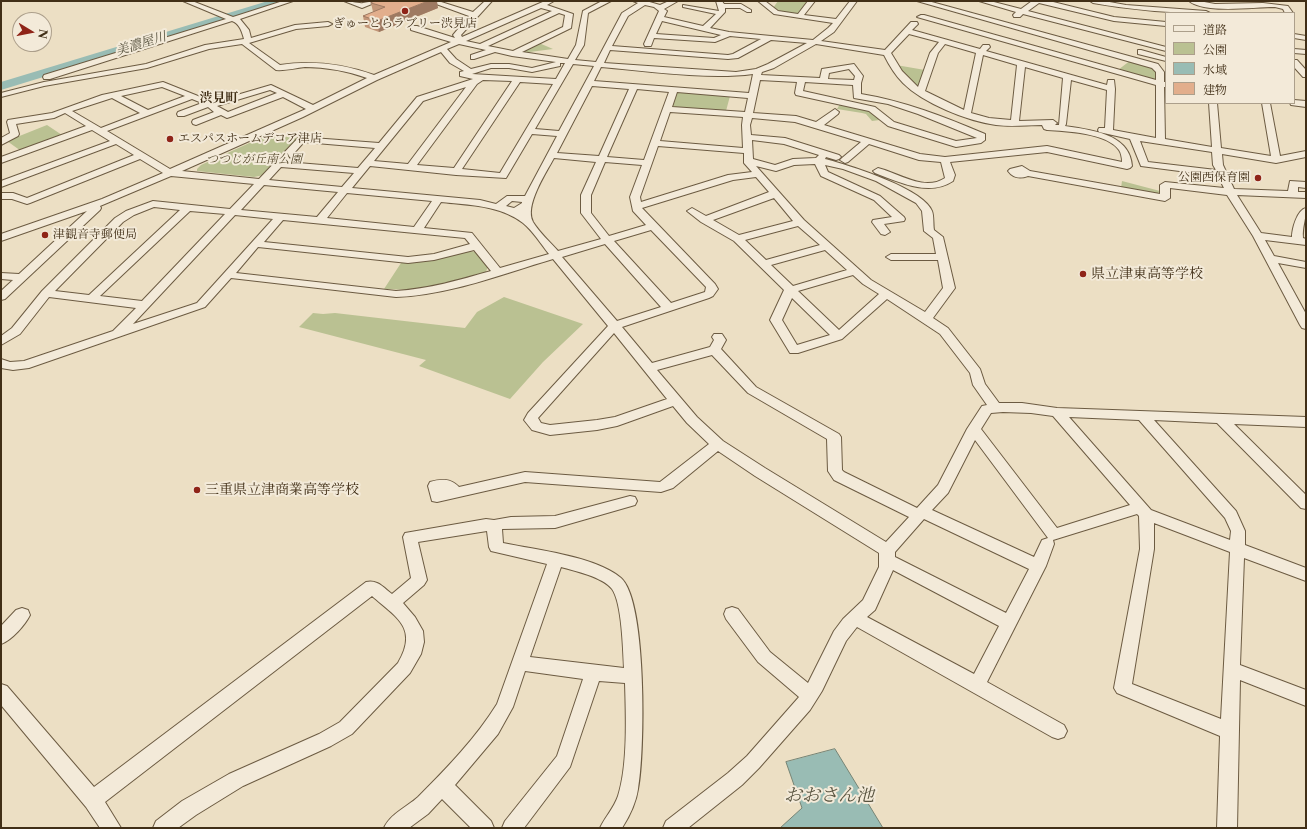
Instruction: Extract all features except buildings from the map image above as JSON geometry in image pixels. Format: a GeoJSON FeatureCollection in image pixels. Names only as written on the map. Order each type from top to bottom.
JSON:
{"type":"FeatureCollection","features":[{"type":"Feature","properties":{"kind":"street"},"geometry":{"type":"LineString","coordinates":[[186,1],[238,21],[245,30],[247,42],[252,49],[279,68],[296,65],[328,65],[354,71],[374,78]]}},
{"type":"Feature","properties":{"kind":"street"},"geometry":{"type":"LineString","coordinates":[[1,90],[109,58],[290,1]]}},
{"type":"Feature","properties":{"kind":"street"},"geometry":{"type":"LineString","coordinates":[[347,1],[362,6],[376,1]]}},
{"type":"Feature","properties":{"kind":"street"},"geometry":{"type":"LineString","coordinates":[[431,1],[474,15]]}},
{"type":"Feature","properties":{"kind":"street"},"geometry":{"type":"LineString","coordinates":[[460,41],[457,36],[474,15],[489,1]]}},
{"type":"Feature","properties":{"kind":"street"},"geometry":{"type":"LineString","coordinates":[[1,238],[105,201],[170,173],[313,109],[374,78],[440,48],[460,41],[551,1]]}},
{"type":"Feature","properties":{"kind":"street"},"geometry":{"type":"LineString","coordinates":[[367,164],[503,176],[557,82],[566,62],[581,41],[585,12],[608,1]]}},
{"type":"Feature","properties":{"kind":"street"},"geometry":{"type":"LineString","coordinates":[[660,8],[676,1]]}},
{"type":"Feature","properties":{"kind":"street"},"geometry":{"type":"LineString","coordinates":[[761,1],[776,12],[838,22]]}},
{"type":"Feature","properties":{"kind":"street"},"geometry":{"type":"LineString","coordinates":[[768,7],[774,1]]}},
{"type":"Feature","properties":{"kind":"street"},"geometry":{"type":"LineString","coordinates":[[800,16],[812,1]]}},
{"type":"Feature","properties":{"kind":"street"},"geometry":{"type":"LineString","coordinates":[[854,1],[831,30],[815,42],[758,74],[748,115],[746,132],[749,156],[758,174],[774,194],[800,222],[866,282],[944,330],[976,372],[978,385],[996,407]]}},
{"type":"Feature","properties":{"kind":"street"},"geometry":{"type":"LineString","coordinates":[[886,53],[921,17],[924,10],[916,1]]}},
{"type":"Feature","properties":{"kind":"street"},"geometry":{"type":"LineString","coordinates":[[920,1],[1155,66],[1160,70],[1163,85],[1160,142]]}},
{"type":"Feature","properties":{"kind":"street"},"geometry":{"type":"LineString","coordinates":[[982,1],[1165,49]]}},
{"type":"Feature","properties":{"kind":"street"},"geometry":{"type":"LineString","coordinates":[[967,114],[979,54],[1021,12],[1039,1],[1114,19],[1164,24],[1157,37],[1112,71]]}},
{"type":"Feature","properties":{"kind":"street"},"geometry":{"type":"LineString","coordinates":[[1093,1],[1165,13]]}},
{"type":"Feature","properties":{"kind":"street"},"geometry":{"type":"LineString","coordinates":[[1168,12],[1173,1]]}},
{"type":"Feature","properties":{"kind":"street"},"geometry":{"type":"LineString","coordinates":[[1192,1],[1200,4],[1215,5],[1274,4],[1286,7],[1288,12]]}},
{"type":"Feature","properties":{"kind":"street"},"geometry":{"type":"LineString","coordinates":[[528,222],[527,204],[534,186],[625,15],[640,2],[660,8],[664,13],[645,51]]}},
{"type":"Feature","properties":{"kind":"street"},"geometry":{"type":"LineString","coordinates":[[512,54],[567,28],[569,14],[540,5]]}},
{"type":"Feature","properties":{"kind":"street"},"geometry":{"type":"LineString","coordinates":[[685,6],[741,6],[749,11]]}},
{"type":"Feature","properties":{"kind":"street"},"geometry":{"type":"LineString","coordinates":[[704,29],[720,7]]}},
{"type":"Feature","properties":{"kind":"street"},"geometry":{"type":"LineString","coordinates":[[480,47],[558,11]]}},
{"type":"Feature","properties":{"kind":"street"},"geometry":{"type":"LineString","coordinates":[[921,17],[1163,85]]}},
{"type":"Feature","properties":{"kind":"street"},"geometry":{"type":"LineString","coordinates":[[661,19],[729,34],[815,42],[886,53]]}},
{"type":"Feature","properties":{"kind":"street"},"geometry":{"type":"LineString","coordinates":[[1,95],[44,84],[130,70],[208,47],[247,42],[300,26],[328,24]]}},
{"type":"Feature","properties":{"kind":"street"},"geometry":{"type":"LineString","coordinates":[[414,28],[441,38],[538,59],[714,74],[758,74],[800,80],[857,83]]}},
{"type":"Feature","properties":{"kind":"street"},"geometry":{"type":"LineString","coordinates":[[908,31],[1111,89]]}},
{"type":"Feature","properties":{"kind":"street"},"geometry":{"type":"LineString","coordinates":[[1101,32],[1157,37]]}},
{"type":"Feature","properties":{"kind":"street"},"geometry":{"type":"LineString","coordinates":[[652,36],[715,40],[729,34]]}},
{"type":"Feature","properties":{"kind":"street"},"geometry":{"type":"LineString","coordinates":[[1295,36],[1306,38]]}},
{"type":"Feature","properties":{"kind":"street"},"geometry":{"type":"LineString","coordinates":[[607,48],[728,57],[735,56],[769,38]]}},
{"type":"Feature","properties":{"kind":"street"},"geometry":{"type":"LineString","coordinates":[[920,93],[934,53],[944,41]]}},
{"type":"Feature","properties":{"kind":"street"},"geometry":{"type":"LineString","coordinates":[[440,48],[446,51],[456,64],[465,67],[469,71]]}},
{"type":"Feature","properties":{"kind":"street"},"geometry":{"type":"LineString","coordinates":[[474,57],[493,50]]}},
{"type":"Feature","properties":{"kind":"street"},"geometry":{"type":"LineString","coordinates":[[1295,51],[1306,52]]}},
{"type":"Feature","properties":{"kind":"street"},"geometry":{"type":"LineString","coordinates":[[1138,52],[1165,59]]}},
{"type":"Feature","properties":{"kind":"street"},"geometry":{"type":"LineString","coordinates":[[886,53],[892,65],[912,87],[920,93],[967,114],[989,121],[1062,124],[1160,142],[1276,160],[1306,154]]}},
{"type":"Feature","properties":{"kind":"street"},"geometry":{"type":"LineString","coordinates":[[109,58],[130,70]]}},
{"type":"Feature","properties":{"kind":"street"},"geometry":{"type":"LineString","coordinates":[[528,70],[538,59]]}},
{"type":"Feature","properties":{"kind":"street"},"geometry":{"type":"LineString","coordinates":[[557,82],[478,79],[462,74],[469,71],[496,66],[528,70],[566,62]]}},
{"type":"Feature","properties":{"kind":"street"},"geometry":{"type":"LineString","coordinates":[[1015,122],[1021,63]]}},
{"type":"Feature","properties":{"kind":"street"},"geometry":{"type":"LineString","coordinates":[[1295,63],[1306,75]]}},
{"type":"Feature","properties":{"kind":"street"},"geometry":{"type":"LineString","coordinates":[[800,80],[799,93],[872,109],[893,125],[956,144],[981,140],[982,136],[888,101],[857,96],[857,83],[859,76],[851,66],[825,71],[824,81]]}},
{"type":"Feature","properties":{"kind":"street"},"geometry":{"type":"LineString","coordinates":[[1109,132],[1112,71]]}},
{"type":"Feature","properties":{"kind":"street"},"geometry":{"type":"LineString","coordinates":[[1062,124],[1067,76]]}},
{"type":"Feature","properties":{"kind":"street"},"geometry":{"type":"LineString","coordinates":[[320,220],[422,97],[478,79]]}},
{"type":"Feature","properties":{"kind":"street"},"geometry":{"type":"LineString","coordinates":[[411,167],[478,79]]}},
{"type":"Feature","properties":{"kind":"street"},"geometry":{"type":"LineString","coordinates":[[456,172],[518,80]]}},
{"type":"Feature","properties":{"kind":"street"},"geometry":{"type":"LineString","coordinates":[[590,83],[752,96]]}},
{"type":"Feature","properties":{"kind":"street"},"geometry":{"type":"LineString","coordinates":[[1,142],[15,134],[9,119],[54,116],[65,110],[113,95],[163,84],[190,97],[210,104],[212,107],[227,115],[283,94]]}},
{"type":"Feature","properties":{"kind":"street"},"geometry":{"type":"LineString","coordinates":[[181,114],[210,104],[271,87],[313,109]]}},
{"type":"Feature","properties":{"kind":"street"},"geometry":{"type":"LineString","coordinates":[[634,87],[586,195],[586,213],[607,240],[669,308]]}},
{"type":"Feature","properties":{"kind":"street"},"geometry":{"type":"LineString","coordinates":[[674,90],[634,198],[638,211],[710,286],[712,290],[705,296],[614,326],[532,420],[537,427],[550,430],[597,426],[675,402]]}},
{"type":"Feature","properties":{"kind":"street"},"geometry":{"type":"LineString","coordinates":[[113,95],[146,113]]}},
{"type":"Feature","properties":{"kind":"street"},"geometry":{"type":"LineString","coordinates":[[1,160],[146,113],[190,97]]}},
{"type":"Feature","properties":{"kind":"street"},"geometry":{"type":"LineString","coordinates":[[1295,103],[1306,104]]}},
{"type":"Feature","properties":{"kind":"street"},"geometry":{"type":"LineString","coordinates":[[1213,104],[1218,165],[1230,192],[1258,236],[1306,325]]}},
{"type":"Feature","properties":{"kind":"street"},"geometry":{"type":"LineString","coordinates":[[1266,104],[1276,160]]}},
{"type":"Feature","properties":{"kind":"street"},"geometry":{"type":"LineString","coordinates":[[667,109],[793,119],[818,125],[924,158],[945,160],[1047,148],[1127,166],[1127,159],[1122,146],[1113,141],[1094,134],[1047,127],[1046,123]]}},
{"type":"Feature","properties":{"kind":"street"},"geometry":{"type":"LineString","coordinates":[[65,110],[170,173],[480,203],[505,210],[528,222],[675,402],[718,444],[887,555],[1009,623]]}},
{"type":"Feature","properties":{"kind":"street"},"geometry":{"type":"LineString","coordinates":[[196,122],[221,112]]}},
{"type":"Feature","properties":{"kind":"street"},"geometry":{"type":"LineString","coordinates":[[818,125],[835,112]]}},
{"type":"Feature","properties":{"kind":"street"},"geometry":{"type":"LineString","coordinates":[[529,131],[563,134]]}},
{"type":"Feature","properties":{"kind":"street"},"geometry":{"type":"LineString","coordinates":[[747,137],[785,141],[846,167],[879,179],[919,202],[926,211],[929,230],[938,237],[949,288],[926,318]]}},
{"type":"Feature","properties":{"kind":"street"},"geometry":{"type":"LineString","coordinates":[[1134,137],[1144,164],[1222,174]]}},
{"type":"Feature","properties":{"kind":"street"},"geometry":{"type":"LineString","coordinates":[[117,334],[302,139],[381,146]]}},
{"type":"Feature","properties":{"kind":"street"},"geometry":{"type":"LineString","coordinates":[[1,184],[117,141]]}},
{"type":"Feature","properties":{"kind":"street"},"geometry":{"type":"LineString","coordinates":[[846,160],[867,141]]}},
{"type":"Feature","properties":{"kind":"street"},"geometry":{"type":"LineString","coordinates":[[654,144],[749,156],[776,168],[793,162],[822,157],[846,160],[916,184],[934,186],[943,184],[950,179],[945,160]]}},
{"type":"Feature","properties":{"kind":"street"},"geometry":{"type":"LineString","coordinates":[[1,196],[13,196],[27,201],[142,155]]}},
{"type":"Feature","properties":{"kind":"street"},"geometry":{"type":"LineString","coordinates":[[551,155],[646,163]]}},
{"type":"Feature","properties":{"kind":"street"},"geometry":{"type":"LineString","coordinates":[[822,157],[824,174],[877,198],[900,219],[877,222],[885,232]]}},
{"type":"Feature","properties":{"kind":"street"},"geometry":{"type":"LineString","coordinates":[[279,164],[360,171]]}},
{"type":"Feature","properties":{"kind":"street"},"geometry":{"type":"LineString","coordinates":[[1027,172],[1165,198],[1164,185],[1230,192],[1306,195]]}},
{"type":"Feature","properties":{"kind":"street"},"geometry":{"type":"LineString","coordinates":[[636,207],[731,177],[758,174]]}},
{"type":"Feature","properties":{"kind":"street"},"geometry":{"type":"LineString","coordinates":[[1293,194],[1293,183],[1306,185]]}},
{"type":"Feature","properties":{"kind":"street"},"geometry":{"type":"LineString","coordinates":[[527,204],[520,210],[505,210],[501,207],[501,204],[510,198],[534,186]]}},
{"type":"Feature","properties":{"kind":"street"},"geometry":{"type":"LineString","coordinates":[[705,220],[774,194]]}},
{"type":"Feature","properties":{"kind":"street"},"geometry":{"type":"LineString","coordinates":[[480,203],[510,198],[524,199],[527,201],[527,204]]}},
{"type":"Feature","properties":{"kind":"street"},"geometry":{"type":"LineString","coordinates":[[417,230],[438,199]]}},
{"type":"Feature","properties":{"kind":"street"},"geometry":{"type":"LineString","coordinates":[[1,297],[82,220],[105,201]]}},
{"type":"Feature","properties":{"kind":"street"},"geometry":{"type":"LineString","coordinates":[[1,341],[16,331],[46,293],[126,215],[153,204],[468,235],[498,272]]}},
{"type":"Feature","properties":{"kind":"street"},"geometry":{"type":"LineString","coordinates":[[92,298],[188,207]]}},
{"type":"Feature","properties":{"kind":"street"},"geometry":{"type":"LineString","coordinates":[[692,211],[738,239],[838,336]]}},
{"type":"Feature","properties":{"kind":"street"},"geometry":{"type":"LineString","coordinates":[[1258,236],[1302,241],[1297,229],[1306,211]]}},
{"type":"Feature","properties":{"kind":"street"},"geometry":{"type":"LineString","coordinates":[[1,363],[15,366],[25,364],[201,306],[280,217]]}},
{"type":"Feature","properties":{"kind":"street"},"geometry":{"type":"LineString","coordinates":[[738,239],[800,222]]}},
{"type":"Feature","properties":{"kind":"street"},"geometry":{"type":"LineString","coordinates":[[229,274],[404,294],[440,289],[652,227]]}},
{"type":"Feature","properties":{"kind":"street"},"geometry":{"type":"LineString","coordinates":[[256,244],[408,260],[434,258],[476,246]]}},
{"type":"Feature","properties":{"kind":"street"},"geometry":{"type":"LineString","coordinates":[[764,264],[828,246]]}},
{"type":"Feature","properties":{"kind":"street"},"geometry":{"type":"LineString","coordinates":[[891,257],[942,257]]}},
{"type":"Feature","properties":{"kind":"street"},"geometry":{"type":"LineString","coordinates":[[1270,258],[1306,265]]}},
{"type":"Feature","properties":{"kind":"street"},"geometry":{"type":"LineString","coordinates":[[854,270],[790,290],[776,320],[794,350],[838,336],[886,294]]}},
{"type":"Feature","properties":{"kind":"street"},"geometry":{"type":"LineString","coordinates":[[1,276],[22,277]]}},
{"type":"Feature","properties":{"kind":"street"},"geometry":{"type":"LineString","coordinates":[[46,293],[144,305]]}},
{"type":"Feature","properties":{"kind":"street"},"geometry":{"type":"LineString","coordinates":[[716,350],[720,340],[718,337]]}},
{"type":"Feature","properties":{"kind":"street"},"geometry":{"type":"LineString","coordinates":[[648,368],[716,350]]}},
{"type":"Feature","properties":{"kind":"street"},"geometry":{"type":"LineString","coordinates":[[716,350],[752,390],[834,437],[835,471],[839,476],[1038,566]]}},
{"type":"Feature","properties":{"kind":"street"},"geometry":{"type":"LineString","coordinates":[[673,828],[735,779],[753,762],[804,704],[840,636],[848,624],[870,604],[887,567],[887,555],[921,513],[943,489],[974,429],[987,409],[996,407],[1057,412],[1306,422]]}},
{"type":"Feature","properties":{"kind":"street"},"geometry":{"type":"LineString","coordinates":[[1057,412],[1143,510],[1237,550],[1306,575]]}},
{"type":"Feature","properties":{"kind":"street"},"geometry":{"type":"LineString","coordinates":[[1142,415],[1232,515],[1238,531],[1229,731],[1227,828]]}},
{"type":"Feature","properties":{"kind":"street"},"geometry":{"type":"LineString","coordinates":[[1221,419],[1306,504]]}},
{"type":"Feature","properties":{"kind":"street"},"geometry":{"type":"LineString","coordinates":[[974,429],[1054,535],[1143,510]]}},
{"type":"Feature","properties":{"kind":"street"},"geometry":{"type":"LineString","coordinates":[[456,493],[525,477],[662,487],[668,484],[718,444]]}},
{"type":"Feature","properties":{"kind":"street"},"geometry":{"type":"LineString","coordinates":[[391,604],[419,580],[410,537],[494,526],[519,521],[540,522],[565,520],[630,501]]}},
{"type":"Feature","properties":{"kind":"street"},"geometry":{"type":"LineString","coordinates":[[1143,510],[1147,549],[1123,688],[1229,731]]}},
{"type":"Feature","properties":{"kind":"street"},"geometry":{"type":"LineString","coordinates":[[494,526],[496,547],[591,569],[617,584],[624,600],[633,676],[633,744],[631,778],[622,811],[610,828]]}},
{"type":"Feature","properties":{"kind":"street"},"geometry":{"type":"LineString","coordinates":[[977,685],[1038,566],[1047,544]]}},
{"type":"Feature","properties":{"kind":"street"},"geometry":{"type":"LineString","coordinates":[[394,828],[421,807],[442,786],[492,728],[504,707],[556,560]]}},
{"type":"Feature","properties":{"kind":"street"},"geometry":{"type":"LineString","coordinates":[[93,800],[372,587],[411,622],[416,635],[417,644],[411,659],[346,728],[325,740],[230,784],[189,808],[163,828]]}},
{"type":"Feature","properties":{"kind":"street"},"geometry":{"type":"LineString","coordinates":[[732,614],[764,657],[810,695]]}},
{"type":"Feature","properties":{"kind":"street"},"geometry":{"type":"LineString","coordinates":[[1,637],[22,615]]}},
{"type":"Feature","properties":{"kind":"street"},"geometry":{"type":"LineString","coordinates":[[856,618],[1058,731]]}},
{"type":"Feature","properties":{"kind":"street"},"geometry":{"type":"LineString","coordinates":[[519,663],[594,673],[633,676]]}},
{"type":"Feature","properties":{"kind":"street"},"geometry":{"type":"LineString","coordinates":[[1232,669],[1306,698]]}},
{"type":"Feature","properties":{"kind":"street"},"geometry":{"type":"LineString","coordinates":[[512,828],[564,761],[586,692],[594,673]]}},
{"type":"Feature","properties":{"kind":"street"},"geometry":{"type":"LineString","coordinates":[[1,692],[93,800],[112,828]]}},
{"type":"Feature","properties":{"kind":"street"},"geometry":{"type":"LineString","coordinates":[[442,786],[484,828]]}},
{"type":"Feature","properties":{"kind":"green space"},"geometry":{"type":"Polygon","coordinates":[[[778,1],[809,1],[801,12],[798,14],[792,14],[778,11],[773,8],[778,1]]]}},
{"type":"Feature","properties":{"kind":"green space"},"geometry":{"type":"Polygon","coordinates":[[[539,43],[553,49],[522,53],[523,51],[539,43]]]}},
{"type":"Feature","properties":{"kind":"green space"},"geometry":{"type":"Polygon","coordinates":[[[1131,60],[1149,65],[1157,72],[1156,81],[1118,70],[1131,60]]]}},
{"type":"Feature","properties":{"kind":"green space"},"geometry":{"type":"Polygon","coordinates":[[[896,65],[925,70],[920,87],[915,87],[896,65]]]}},
{"type":"Feature","properties":{"kind":"green space"},"geometry":{"type":"Polygon","coordinates":[[[679,92],[730,96],[726,111],[674,107],[672,105],[676,94],[679,92]]]}},
{"type":"Feature","properties":{"kind":"green space"},"geometry":{"type":"Polygon","coordinates":[[[840,104],[870,111],[880,120],[872,121],[866,114],[837,109],[840,104]]]}},
{"type":"Feature","properties":{"kind":"green space"},"geometry":{"type":"Polygon","coordinates":[[[47,125],[62,135],[21,151],[7,141],[47,125]]]}},
{"type":"Feature","properties":{"kind":"green space","name":"つつじが丘南公園"},"geometry":{"type":"Polygon","coordinates":[[[267,135],[299,138],[264,175],[254,177],[197,171],[201,165],[267,135]]]}},
{"type":"Feature","properties":{"kind":"green space"},"geometry":{"type":"Polygon","coordinates":[[[1122,181],[1160,192],[1156,194],[1121,188],[1122,181]]]}},
{"type":"Feature","properties":{"kind":"green space"},"geometry":{"type":"Polygon","coordinates":[[[468,251],[476,252],[488,266],[486,272],[434,288],[413,290],[384,289],[401,263],[428,261],[468,251]]]}},
{"type":"Feature","properties":{"kind":"green space"},"geometry":{"type":"Polygon","coordinates":[[[504,297],[583,324],[543,362],[510,399],[419,366],[426,360],[299,327],[313,313],[335,313],[465,328],[477,312],[504,297]]]}},
{"type":"Feature","properties":{"kind":"water","name":"おおさん池"},"geometry":{"type":"Polygon","coordinates":[[[835,749],[883,828],[780,828],[802,808],[786,762],[835,749]]]}},
{"type":"Feature","properties":{"kind":"waterway","name":"美濃屋川"},"geometry":{"type":"LineString","coordinates":[[1,86],[280,1]]}},
{"type":"Feature","properties":{"kind":"place","name":"ぎゅーとらラブリー渋見店"},"geometry":{"type":"Point","coordinates":[405,11]}},
{"type":"Feature","properties":{"kind":"place","name":"エスパスホームデコア津店"},"geometry":{"type":"Point","coordinates":[170,139]}},
{"type":"Feature","properties":{"kind":"place","name":"公園西保育園"},"geometry":{"type":"Point","coordinates":[1258,178]}},
{"type":"Feature","properties":{"kind":"place","name":"津観音寺郵便局"},"geometry":{"type":"Point","coordinates":[45,235]}},
{"type":"Feature","properties":{"kind":"place","name":"県立津東高等学校"},"geometry":{"type":"Point","coordinates":[1083,274]}},
{"type":"Feature","properties":{"kind":"place","name":"三重県立津商業高等学校"},"geometry":{"type":"Point","coordinates":[197,490]}},
{"type":"Feature","properties":{"kind":"district","name":"渋見町"},"geometry":{"type":"Point","coordinates":[219,98]}}]}
